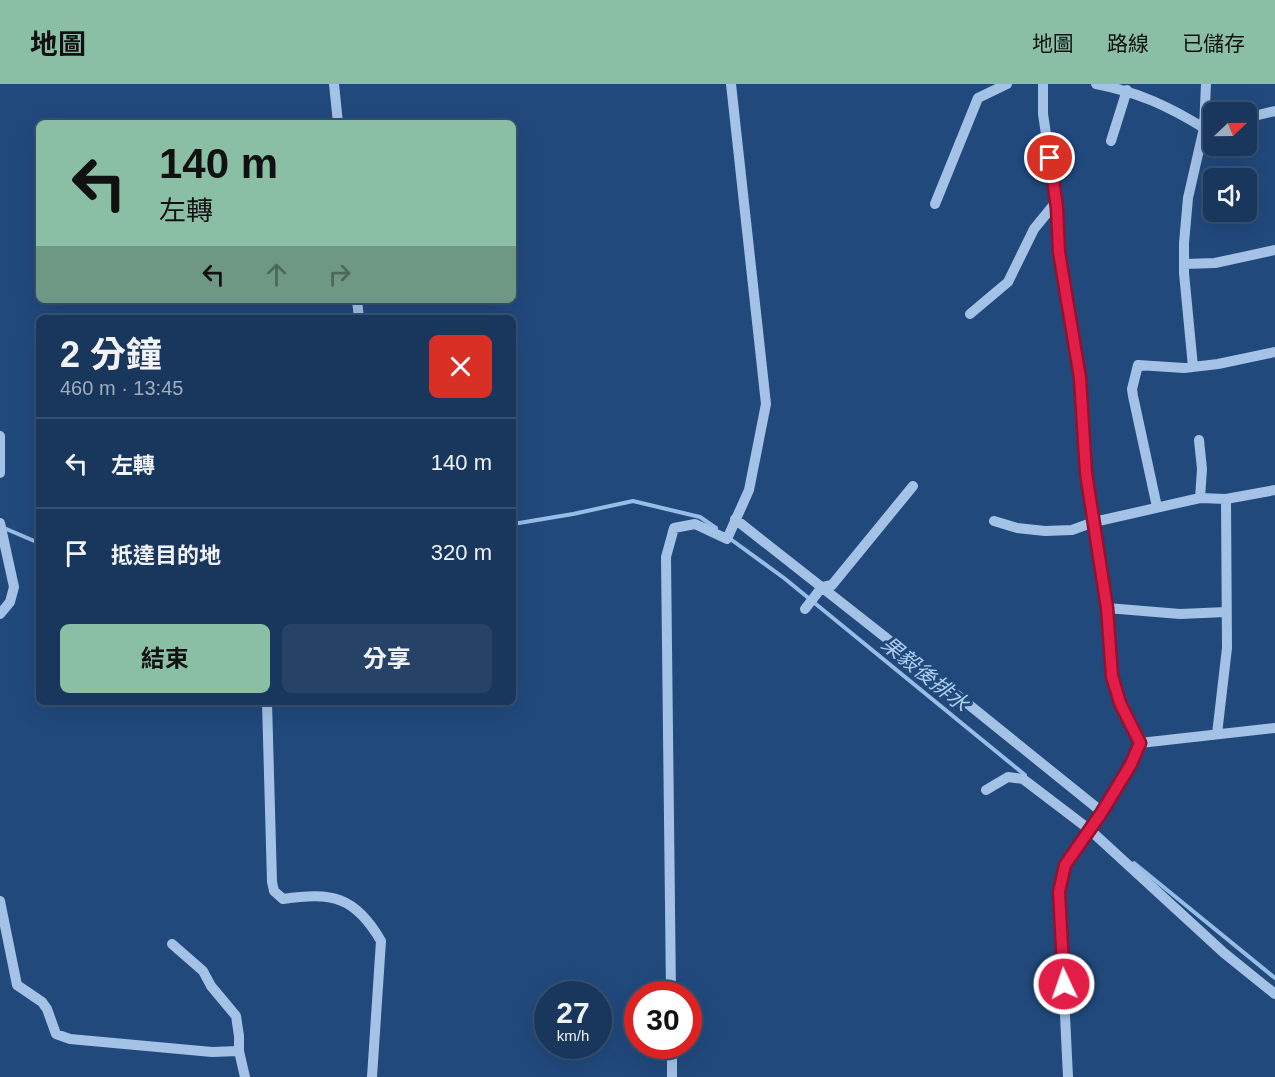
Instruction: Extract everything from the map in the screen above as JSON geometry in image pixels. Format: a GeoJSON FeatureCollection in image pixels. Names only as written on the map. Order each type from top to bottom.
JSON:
{"type":"FeatureCollection","features":[{"type":"Feature","properties":{"kind":"street"},"geometry":{"type":"LineString","coordinates":[[334,84],[338,120]]}},
{"type":"Feature","properties":{"kind":"street"},"geometry":{"type":"LineString","coordinates":[[671,981],[666,557],[674,528],[695,524],[727,539],[749,490],[766,404],[731,84]]}},
{"type":"Feature","properties":{"kind":"street"},"geometry":{"type":"LineString","coordinates":[[935,204],[978,98],[1007,84]]}},
{"type":"Feature","properties":{"kind":"street"},"geometry":{"type":"LineString","coordinates":[[1044,84],[1043,114],[1056,202],[1059,252],[1080,378],[1086,473],[1107,608],[1112,676],[1120,703],[1140,743],[1131,764],[1102,812],[1065,865],[1059,892],[1068,1077]]}},
{"type":"Feature","properties":{"kind":"street"},"geometry":{"type":"LineString","coordinates":[[1096,84],[1122,88],[1203,124]]}},
{"type":"Feature","properties":{"kind":"street"},"geometry":{"type":"LineString","coordinates":[[1206,84],[1207,102]]}},
{"type":"Feature","properties":{"kind":"street"},"geometry":{"type":"LineString","coordinates":[[1111,141],[1122,88]]}},
{"type":"Feature","properties":{"kind":"street"},"geometry":{"type":"LineString","coordinates":[[1257,115],[1275,111]]}},
{"type":"Feature","properties":{"kind":"street"},"geometry":{"type":"LineString","coordinates":[[1193,367],[1185,264],[1188,198],[1203,147]]}},
{"type":"Feature","properties":{"kind":"street"},"geometry":{"type":"LineString","coordinates":[[970,314],[1008,282],[1034,229],[1056,202]]}},
{"type":"Feature","properties":{"kind":"street"},"geometry":{"type":"LineString","coordinates":[[1185,264],[1215,263],[1275,250]]}},
{"type":"Feature","properties":{"kind":"street"},"geometry":{"type":"LineString","coordinates":[[1157,507],[1136,418],[1132,388],[1138,365],[1193,367],[1275,352]]}},
{"type":"Feature","properties":{"kind":"street"},"geometry":{"type":"LineString","coordinates":[[0,436],[0,473]]}},
{"type":"Feature","properties":{"kind":"street"},"geometry":{"type":"LineString","coordinates":[[1199,440],[1202,468],[1200,498]]}},
{"type":"Feature","properties":{"kind":"street"},"geometry":{"type":"LineString","coordinates":[[805,609],[822,587],[832,585],[913,486]]}},
{"type":"Feature","properties":{"kind":"street"},"geometry":{"type":"LineString","coordinates":[[994,521],[1017,528],[1046,531],[1072,530],[1094,522],[1200,498],[1226,499],[1275,490]]}},
{"type":"Feature","properties":{"kind":"street"},"geometry":{"type":"LineString","coordinates":[[1217,734],[1227,648],[1226,499]]}},
{"type":"Feature","properties":{"kind":"street"},"geometry":{"type":"LineString","coordinates":[[735,519],[1102,812]]}},
{"type":"Feature","properties":{"kind":"street"},"geometry":{"type":"LineString","coordinates":[[0,523],[14,587],[10,602],[0,614]]}},
{"type":"Feature","properties":{"kind":"street"},"geometry":{"type":"LineString","coordinates":[[1107,608],[1180,614],[1226,612]]}},
{"type":"Feature","properties":{"kind":"street"},"geometry":{"type":"LineString","coordinates":[[267,705],[274,891],[283,899],[320,896],[354,907],[371,923],[381,941],[372,1077]]}},
{"type":"Feature","properties":{"kind":"street"},"geometry":{"type":"LineString","coordinates":[[1140,743],[1275,728]]}},
{"type":"Feature","properties":{"kind":"street"},"geometry":{"type":"LineString","coordinates":[[986,790],[1008,777],[1023,779],[1090,830],[1224,953],[1275,994]]}},
{"type":"Feature","properties":{"kind":"street"},"geometry":{"type":"LineString","coordinates":[[0,901],[17,985],[42,1002],[56,1034],[70,1039],[212,1052],[238,1051]]}},
{"type":"Feature","properties":{"kind":"street"},"geometry":{"type":"LineString","coordinates":[[172,944],[203,971],[211,986],[236,1016],[239,1036],[238,1051],[245,1077]]}},
{"type":"Feature","properties":{"kind":"street"},"geometry":{"type":"LineString","coordinates":[[672,1059],[672,1077]]}},
{"type":"Feature","properties":{"kind":"waterway","name":"果毅後排水"},"geometry":{"type":"LineString","coordinates":[[516,524],[633,501],[700,517],[716,528]]}},
{"type":"Feature","properties":{"kind":"waterway","name":"果毅後排水"},"geometry":{"type":"LineString","coordinates":[[4,528],[36,542]]}},
{"type":"Feature","properties":{"kind":"waterway","name":"果毅後排水"},"geometry":{"type":"LineString","coordinates":[[729,538],[784,578],[1025,775]]}},
{"type":"Feature","properties":{"kind":"waterway","name":"果毅後排水"},"geometry":{"type":"LineString","coordinates":[[1134,863],[1275,978]]}},
{"type":"Feature","properties":{"kind":"route"},"geometry":{"type":"LineString","coordinates":[[1050,158],[1057,208],[1059,252],[1080,378],[1086,473],[1107,608],[1112,676],[1120,703],[1140,743],[1131,764],[1102,812],[1065,865],[1059,892],[1064,984]]}}]}
